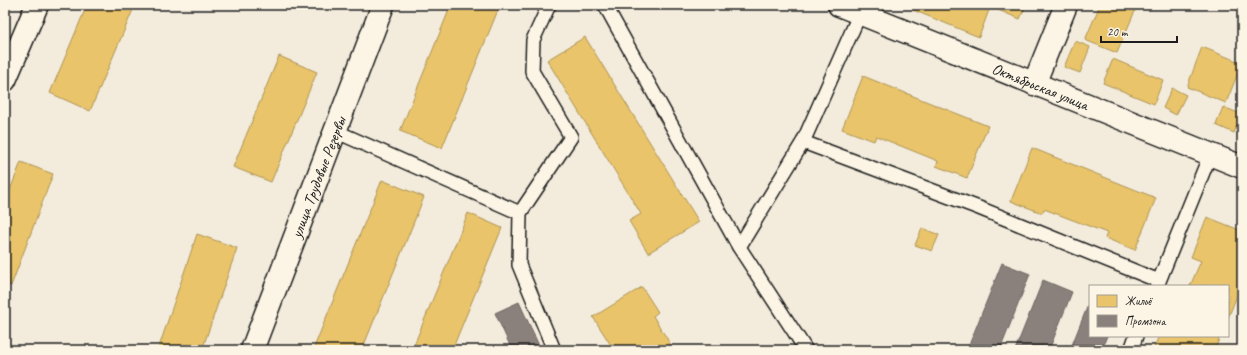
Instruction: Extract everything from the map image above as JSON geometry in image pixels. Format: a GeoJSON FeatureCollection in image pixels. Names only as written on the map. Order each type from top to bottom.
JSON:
{"type":"FeatureCollection","features":[{"type":"Feature","properties":{"kind":"street"},"geometry":{"type":"LineString","coordinates":[[5,80],[37,5]]}},
{"type":"Feature","properties":{"kind":"street","name":"улица Трудовые Резервы"},"geometry":{"type":"LineString","coordinates":[[252,350],[383,5]]}},
{"type":"Feature","properties":{"kind":"street","name":"Октябрьская улица"},"geometry":{"type":"LineString","coordinates":[[839,5],[1242,168]]}},
{"type":"Feature","properties":{"kind":"street"},"geometry":{"type":"LineString","coordinates":[[1034,84],[1066,5]]}},
{"type":"Feature","properties":{"kind":"lane"},"geometry":{"type":"LineString","coordinates":[[549,5],[533,40],[532,71],[571,137],[520,213],[520,265],[554,350]]}},
{"type":"Feature","properties":{"kind":"lane"},"geometry":{"type":"LineString","coordinates":[[605,5],[739,247],[806,350]]}},
{"type":"Feature","properties":{"kind":"lane"},"geometry":{"type":"LineString","coordinates":[[739,247],[802,142],[860,13]]}},
{"type":"Feature","properties":{"kind":"lane"},"geometry":{"type":"LineString","coordinates":[[335,131],[520,213]]}},
{"type":"Feature","properties":{"kind":"lane"},"geometry":{"type":"LineString","coordinates":[[802,142],[979,208],[1158,283],[1210,155]]}},
{"type":"Feature","properties":{"kind":"lane"},"geometry":{"type":"LineString","coordinates":[[1131,350],[1136,337]]}},
{"type":"Feature","properties":{"kind":"building: Жильё"},"geometry":{"type":"Polygon","coordinates":[[[87,5],[135,5],[90,111],[50,93],[87,5]]]}},
{"type":"Feature","properties":{"kind":"building: Жильё"},"geometry":{"type":"Polygon","coordinates":[[[451,5],[500,5],[442,148],[400,131],[451,5]]]}},
{"type":"Feature","properties":{"kind":"building: Жильё"},"geometry":{"type":"Polygon","coordinates":[[[914,5],[976,5],[989,10],[979,37],[913,10],[914,5]]]}},
{"type":"Feature","properties":{"kind":"building: Жильё"},"geometry":{"type":"Polygon","coordinates":[[[986,5],[1026,5],[1020,19],[986,5]]]}},
{"type":"Feature","properties":{"kind":"building: Жильё"},"geometry":{"type":"Polygon","coordinates":[[[1100,5],[1137,6],[1117,53],[1085,40],[1100,5]]]}},
{"type":"Feature","properties":{"kind":"building: Жильё"},"geometry":{"type":"Polygon","coordinates":[[[585,37],[699,222],[648,253],[629,221],[641,214],[547,60],[585,37]]]}},
{"type":"Feature","properties":{"kind":"building: Жильё"},"geometry":{"type":"Polygon","coordinates":[[[1075,41],[1090,47],[1080,73],[1064,67],[1075,41]]]}},
{"type":"Feature","properties":{"kind":"building: Жильё"},"geometry":{"type":"Polygon","coordinates":[[[1202,47],[1242,63],[1226,103],[1187,87],[1202,47]]]}},
{"type":"Feature","properties":{"kind":"building: Жильё"},"geometry":{"type":"Polygon","coordinates":[[[279,56],[317,72],[271,182],[233,167],[279,56]]]}},
{"type":"Feature","properties":{"kind":"building: Жильё"},"geometry":{"type":"Polygon","coordinates":[[[1113,59],[1163,80],[1154,104],[1103,83],[1113,59]]]}},
{"type":"Feature","properties":{"kind":"building: Жильё"},"geometry":{"type":"Polygon","coordinates":[[[863,76],[988,126],[967,178],[936,166],[938,161],[876,136],[874,141],[842,129],[863,76]]]}},
{"type":"Feature","properties":{"kind":"building: Жильё"},"geometry":{"type":"Polygon","coordinates":[[[1172,88],[1186,95],[1176,115],[1163,108],[1172,88]]]}},
{"type":"Feature","properties":{"kind":"building: Жильё"},"geometry":{"type":"Polygon","coordinates":[[[1223,107],[1241,114],[1234,133],[1216,125],[1223,107]]]}},
{"type":"Feature","properties":{"kind":"building: Жильё"},"geometry":{"type":"Polygon","coordinates":[[[1032,148],[1156,198],[1135,250],[1105,238],[1107,233],[1044,209],[1042,213],[1011,201],[1032,148]]]}},
{"type":"Feature","properties":{"kind":"building: Жильё"},"geometry":{"type":"Polygon","coordinates":[[[21,162],[53,174],[11,286],[5,283],[5,203],[21,162]]]}},
{"type":"Feature","properties":{"kind":"building: Жильё"},"geometry":{"type":"Polygon","coordinates":[[[382,180],[424,197],[362,350],[313,350],[382,180]]]}},
{"type":"Feature","properties":{"kind":"building: Жильё"},"geometry":{"type":"Polygon","coordinates":[[[468,213],[502,228],[452,350],[412,350],[468,213]]]}},
{"type":"Feature","properties":{"kind":"building: Жильё"},"geometry":{"type":"Polygon","coordinates":[[[1207,217],[1242,231],[1242,283],[1229,316],[1229,285],[1190,285],[1201,261],[1191,257],[1207,217]]]}},
{"type":"Feature","properties":{"kind":"building: Жильё"},"geometry":{"type":"Polygon","coordinates":[[[922,228],[939,235],[932,251],[915,245],[922,228]]]}},
{"type":"Feature","properties":{"kind":"building: Жильё"},"geometry":{"type":"Polygon","coordinates":[[[197,234],[237,248],[202,350],[158,350],[197,234]]]}},
{"type":"Feature","properties":{"kind":"building: Жильё"},"geometry":{"type":"Polygon","coordinates":[[[642,287],[658,312],[653,316],[674,350],[614,350],[593,317],[642,287]]]}},
{"type":"Feature","properties":{"kind":"building: Жильё"},"geometry":{"type":"Polygon","coordinates":[[[1159,337],[1220,337],[1215,350],[1160,350],[1154,347],[1159,337]]]}},
{"type":"Feature","properties":{"kind":"building: Промзона"},"geometry":{"type":"Polygon","coordinates":[[[1002,263],[1030,274],[1000,350],[967,350],[1002,263]]]}},
{"type":"Feature","properties":{"kind":"building: Промзона"},"geometry":{"type":"Polygon","coordinates":[[[1043,280],[1072,292],[1049,350],[1015,350],[1043,280]]]}},
{"type":"Feature","properties":{"kind":"building: Промзона"},"geometry":{"type":"Polygon","coordinates":[[[519,302],[541,350],[512,350],[495,313],[519,302]]]}},
{"type":"Feature","properties":{"kind":"building: Промзона"},"geometry":{"type":"Polygon","coordinates":[[[1089,302],[1089,337],[1107,337],[1101,350],[1070,350],[1089,302]]]}}]}
